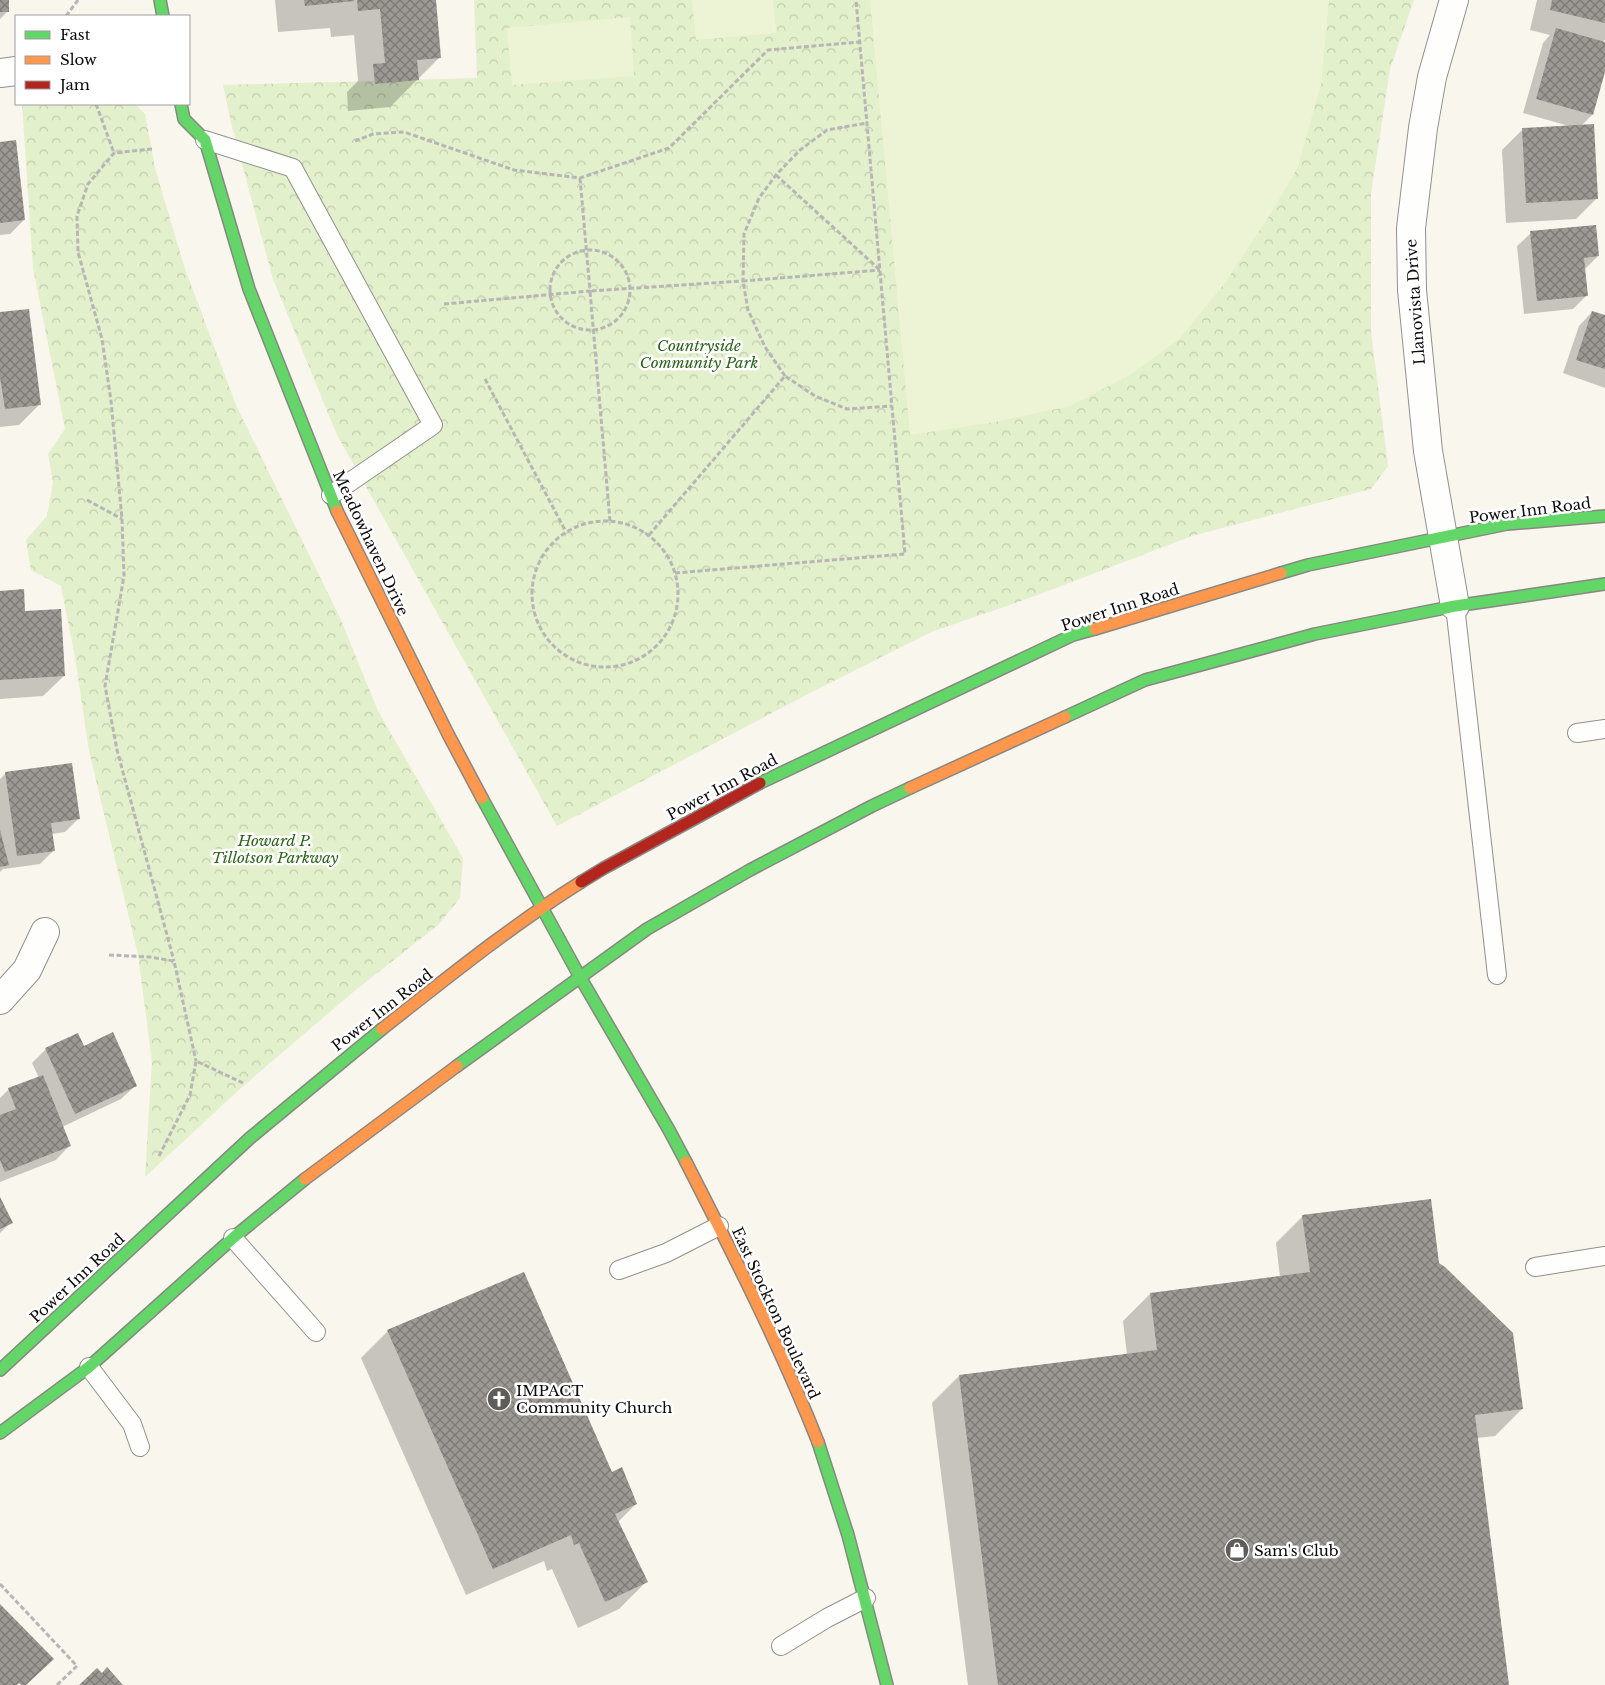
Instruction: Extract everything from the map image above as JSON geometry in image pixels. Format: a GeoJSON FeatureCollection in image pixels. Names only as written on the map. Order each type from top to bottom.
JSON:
{"type":"FeatureCollection","features":[{"type":"Feature","properties":{"kind":"main road"},"geometry":{"type":"LineString","coordinates":[[160,0],[163,15]]}},
{"type":"Feature","properties":{"kind":"main road","name":"Meadowhaven Drive"},"geometry":{"type":"LineString","coordinates":[[181,105],[184,119],[205,140],[249,289],[339,516],[444,726],[580,977]]}},
{"type":"Feature","properties":{"kind":"main road","name":"Power Inn Road"},"geometry":{"type":"LineString","coordinates":[[0,1370],[250,1138],[346,1057],[462,966],[542,907],[604,868],[767,779],[1073,635],[1308,565],[1507,524],[1605,516]]}},
{"type":"Feature","properties":{"kind":"main road"},"geometry":{"type":"LineString","coordinates":[[0,1433],[89,1367],[233,1238],[311,1174],[402,1105],[647,929],[750,870],[872,806],[1145,680],[1315,634],[1455,606],[1605,584]]}},
{"type":"Feature","properties":{"kind":"main road","name":"East Stockton Boulevard"},"geometry":{"type":"LineString","coordinates":[[580,977],[669,1130],[719,1226],[794,1382],[821,1452],[848,1535],[888,1685]]}},
{"type":"Feature","properties":{"kind":"street","name":"Llanovista Drive"},"geometry":{"type":"LineString","coordinates":[[1454,0],[1432,78],[1423,128],[1410,228],[1412,290],[1428,450],[1455,606]]}},
{"type":"Feature","properties":{"kind":"street"},"geometry":{"type":"LineString","coordinates":[[0,73],[15,72]]}},
{"type":"Feature","properties":{"kind":"street"},"geometry":{"type":"LineString","coordinates":[[0,1000],[27,970],[45,932]]}},
{"type":"Feature","properties":{"kind":"lane"},"geometry":{"type":"LineString","coordinates":[[205,140],[293,168],[433,425],[330,495]]}},
{"type":"Feature","properties":{"kind":"lane"},"geometry":{"type":"LineString","coordinates":[[1455,606],[1497,974]]}},
{"type":"Feature","properties":{"kind":"lane"},"geometry":{"type":"LineString","coordinates":[[1577,733],[1605,729]]}},
{"type":"Feature","properties":{"kind":"lane"},"geometry":{"type":"LineString","coordinates":[[619,1270],[666,1253],[719,1226]]}},
{"type":"Feature","properties":{"kind":"lane"},"geometry":{"type":"LineString","coordinates":[[233,1238],[316,1332]]}},
{"type":"Feature","properties":{"kind":"lane"},"geometry":{"type":"LineString","coordinates":[[1535,1267],[1605,1256]]}},
{"type":"Feature","properties":{"kind":"lane"},"geometry":{"type":"LineString","coordinates":[[89,1367],[132,1424],[140,1446]]}},
{"type":"Feature","properties":{"kind":"lane"},"geometry":{"type":"LineString","coordinates":[[781,1646],[827,1618],[866,1598]]}},
{"type":"Feature","properties":{"kind":"path"},"geometry":{"type":"LineString","coordinates":[[67,15],[78,0]]}},
{"type":"Feature","properties":{"kind":"path"},"geometry":{"type":"LineString","coordinates":[[675,573],[905,554],[856,0]]}},
{"type":"Feature","properties":{"kind":"path"},"geometry":{"type":"LineString","coordinates":[[355,141],[373,134],[404,132],[514,170],[580,178],[669,148],[768,50],[860,42]]}},
{"type":"Feature","properties":{"kind":"path"},"geometry":{"type":"LineString","coordinates":[[96,105],[114,153]]}},
{"type":"Feature","properties":{"kind":"path"},"geometry":{"type":"LineString","coordinates":[[867,123],[827,130],[800,150],[776,175],[759,198],[744,234],[743,281],[748,310],[765,347],[785,376],[815,396],[847,409],[892,406]]}},
{"type":"Feature","properties":{"kind":"path"},"geometry":{"type":"LineString","coordinates":[[152,149],[114,153],[88,184],[77,216],[78,252],[102,339],[111,401],[122,519],[124,576],[105,686],[116,750],[174,961],[196,1061],[190,1095],[159,1156]]}},
{"type":"Feature","properties":{"kind":"path"},"geometry":{"type":"LineString","coordinates":[[776,175],[880,270]]}},
{"type":"Feature","properties":{"kind":"path"},"geometry":{"type":"LineString","coordinates":[[580,178],[610,521]]}},
{"type":"Feature","properties":{"kind":"path"},"geometry":{"type":"LineString","coordinates":[[586,250],[604,252],[616,260],[624,270],[629,288],[626,308],[618,318],[608,326],[593,330],[583,330],[561,318],[553,307],[550,281],[556,268],[565,258],[586,250]]}},
{"type":"Feature","properties":{"kind":"path"},"geometry":{"type":"LineString","coordinates":[[444,304],[550,294],[880,270]]}},
{"type":"Feature","properties":{"kind":"path"},"geometry":{"type":"LineString","coordinates":[[649,535],[785,376]]}},
{"type":"Feature","properties":{"kind":"path"},"geometry":{"type":"LineString","coordinates":[[484,379],[566,530]]}},
{"type":"Feature","properties":{"kind":"path"},"geometry":{"type":"LineString","coordinates":[[86,500],[122,519]]}},
{"type":"Feature","properties":{"kind":"path"},"geometry":{"type":"LineString","coordinates":[[610,521],[628,524],[649,535],[665,552],[675,573],[678,596],[674,618],[663,639],[644,656],[621,666],[596,667],[572,660],[551,645],[538,624],[531,599],[534,574],[544,551],[566,530],[583,523],[610,521]]}},
{"type":"Feature","properties":{"kind":"path"},"geometry":{"type":"LineString","coordinates":[[109,955],[150,957],[174,961]]}},
{"type":"Feature","properties":{"kind":"path"},"geometry":{"type":"LineString","coordinates":[[196,1061],[243,1083]]}},
{"type":"Feature","properties":{"kind":"path"},"geometry":{"type":"LineString","coordinates":[[0,1584],[77,1666],[57,1685]]}},
{"type":"Feature","properties":{"kind":"green space","name":"Countryside Community Park"},"geometry":{"type":"Polygon","coordinates":[[[474,0],[1414,0],[1390,69],[1371,194],[1371,331],[1388,466],[1371,489],[1192,536],[1035,596],[931,632],[810,693],[557,826],[337,435],[273,279],[232,127],[223,85],[477,78],[474,0]]]}},
{"type":"Feature","properties":{"kind":"green space"},"geometry":{"type":"Polygon","coordinates":[[[692,0],[773,0],[776,33],[696,40],[692,0]]]}},
{"type":"Feature","properties":{"kind":"green space"},"geometry":{"type":"Polygon","coordinates":[[[870,0],[1329,0],[1321,84],[1298,167],[1271,213],[1225,283],[1179,339],[1130,375],[1070,406],[995,422],[910,435],[870,0]]]}},
{"type":"Feature","properties":{"kind":"green space"},"geometry":{"type":"Polygon","coordinates":[[[630,17],[634,76],[512,85],[507,28],[630,17]]]}},
{"type":"Feature","properties":{"kind":"green space","name":"Howard P. Tillotson Parkway"},"geometry":{"type":"Polygon","coordinates":[[[22,105],[136,105],[145,114],[155,168],[184,266],[236,405],[341,620],[378,711],[463,858],[460,898],[438,925],[352,993],[241,1088],[145,1177],[152,1061],[138,955],[89,751],[75,657],[61,586],[31,570],[26,540],[47,516],[53,482],[48,454],[65,429],[33,268],[22,105]]]}},
{"type":"Feature","properties":{"kind":"building"},"geometry":{"type":"Polygon","coordinates":[[[0,0],[9,0],[9,12],[0,12],[0,0]]]}},
{"type":"Feature","properties":{"kind":"building"},"geometry":{"type":"Polygon","coordinates":[[[304,0],[354,0],[354,1],[305,6],[304,0]]]}},
{"type":"Feature","properties":{"kind":"building"},"geometry":{"type":"Polygon","coordinates":[[[357,0],[436,0],[441,58],[417,60],[419,80],[375,84],[373,64],[385,63],[380,9],[358,11],[357,0]]]}},
{"type":"Feature","properties":{"kind":"building"},"geometry":{"type":"Polygon","coordinates":[[[1552,0],[1605,0],[1605,23],[1550,10],[1552,0]]]}},
{"type":"Feature","properties":{"kind":"building"},"geometry":{"type":"Polygon","coordinates":[[[1556,28],[1605,42],[1605,72],[1593,115],[1536,99],[1556,28]]]}},
{"type":"Feature","properties":{"kind":"building"},"geometry":{"type":"Polygon","coordinates":[[[1594,124],[1598,199],[1526,203],[1522,128],[1594,124]]]}},
{"type":"Feature","properties":{"kind":"building"},"geometry":{"type":"Polygon","coordinates":[[[16,140],[25,220],[0,223],[0,142],[16,140]]]}},
{"type":"Feature","properties":{"kind":"building"},"geometry":{"type":"Polygon","coordinates":[[[1596,225],[1599,256],[1584,258],[1588,296],[1537,301],[1530,231],[1596,225]]]}},
{"type":"Feature","properties":{"kind":"building"},"geometry":{"type":"Polygon","coordinates":[[[29,309],[41,405],[5,409],[0,377],[0,312],[29,309]]]}},
{"type":"Feature","properties":{"kind":"building"},"geometry":{"type":"Polygon","coordinates":[[[1592,311],[1605,315],[1605,369],[1576,360],[1592,311]]]}},
{"type":"Feature","properties":{"kind":"building"},"geometry":{"type":"Polygon","coordinates":[[[24,589],[25,611],[61,609],[65,676],[0,680],[0,591],[24,589]]]}},
{"type":"Feature","properties":{"kind":"building"},"geometry":{"type":"Polygon","coordinates":[[[72,763],[80,819],[51,823],[55,851],[17,856],[5,772],[72,763]]]}},
{"type":"Feature","properties":{"kind":"building"},"geometry":{"type":"Polygon","coordinates":[[[0,830],[9,865],[0,867],[0,830]]]}},
{"type":"Feature","properties":{"kind":"building"},"geometry":{"type":"Polygon","coordinates":[[[113,1032],[137,1086],[75,1114],[45,1048],[78,1033],[84,1046],[113,1032]]]}},
{"type":"Feature","properties":{"kind":"building"},"geometry":{"type":"Polygon","coordinates":[[[43,1075],[71,1146],[5,1172],[0,1160],[0,1115],[16,1109],[8,1088],[43,1075]]]}},
{"type":"Feature","properties":{"kind":"building"},"geometry":{"type":"Polygon","coordinates":[[[0,1197],[13,1223],[0,1229],[0,1197]]]}},
{"type":"Feature","properties":{"kind":"building","name":"Sam's Club"},"geometry":{"type":"Polygon","coordinates":[[[1431,1199],[1439,1263],[1513,1333],[1523,1409],[1475,1415],[1509,1685],[998,1685],[959,1375],[1157,1350],[1150,1293],[1310,1272],[1302,1215],[1431,1199]]]}},
{"type":"Feature","properties":{"kind":"building","name":"IMPACT Community Church"},"geometry":{"type":"Polygon","coordinates":[[[524,1272],[612,1472],[622,1467],[637,1504],[615,1514],[648,1582],[605,1602],[579,1543],[574,1545],[571,1535],[493,1569],[387,1330],[524,1272]]]}},
{"type":"Feature","properties":{"kind":"building"},"geometry":{"type":"Polygon","coordinates":[[[0,1604],[54,1659],[26,1685],[19,1683],[17,1685],[0,1685],[0,1604]]]}},
{"type":"Feature","properties":{"kind":"building"},"geometry":{"type":"Polygon","coordinates":[[[107,1667],[123,1685],[79,1685],[97,1668],[102,1673],[107,1667]]]}},
{"type":"Feature","properties":{"kind":"traffic: fast"},"geometry":{"type":"LineString","coordinates":[[160,0],[163,15]]}},
{"type":"Feature","properties":{"kind":"traffic: fast"},"geometry":{"type":"LineString","coordinates":[[181,105],[184,119],[205,140],[249,289],[337,511]]}},
{"type":"Feature","properties":{"kind":"traffic: fast"},"geometry":{"type":"LineString","coordinates":[[1281,573],[1308,565],[1507,524],[1605,516]]}},
{"type":"Feature","properties":{"kind":"traffic: fast"},"geometry":{"type":"LineString","coordinates":[[1065,717],[1145,680],[1315,634],[1455,606],[1605,584]]}},
{"type":"Feature","properties":{"kind":"traffic: fast"},"geometry":{"type":"LineString","coordinates":[[760,783],[1073,635],[1095,629]]}},
{"type":"Feature","properties":{"kind":"traffic: fast"},"geometry":{"type":"LineString","coordinates":[[457,1066],[647,929],[750,870],[910,788]]}},
{"type":"Feature","properties":{"kind":"traffic: fast"},"geometry":{"type":"LineString","coordinates":[[482,798],[580,977],[686,1162]]}},
{"type":"Feature","properties":{"kind":"traffic: fast"},"geometry":{"type":"LineString","coordinates":[[0,1370],[250,1138],[382,1029]]}},
{"type":"Feature","properties":{"kind":"traffic: fast"},"geometry":{"type":"LineString","coordinates":[[0,1433],[89,1367],[233,1238],[305,1179]]}},
{"type":"Feature","properties":{"kind":"traffic: fast"},"geometry":{"type":"LineString","coordinates":[[818,1442],[848,1535],[887,1685]]}},
{"type":"Feature","properties":{"kind":"traffic: slow"},"geometry":{"type":"LineString","coordinates":[[337,511],[482,798]]}},
{"type":"Feature","properties":{"kind":"traffic: slow"},"geometry":{"type":"LineString","coordinates":[[1095,629],[1281,573]]}},
{"type":"Feature","properties":{"kind":"traffic: slow"},"geometry":{"type":"LineString","coordinates":[[910,788],[1065,717]]}},
{"type":"Feature","properties":{"kind":"traffic: slow"},"geometry":{"type":"LineString","coordinates":[[382,1029],[504,934],[581,882]]}},
{"type":"Feature","properties":{"kind":"traffic: slow"},"geometry":{"type":"LineString","coordinates":[[305,1179],[457,1066]]}},
{"type":"Feature","properties":{"kind":"traffic: slow"},"geometry":{"type":"LineString","coordinates":[[686,1162],[772,1335],[818,1442]]}},
{"type":"Feature","properties":{"kind":"traffic: jam"},"geometry":{"type":"LineString","coordinates":[[581,882],[760,783]]}},
{"type":"Feature","properties":{"kind":"place","name":"IMPACT Community Church"},"geometry":{"type":"Point","coordinates":[499,1399]}},
{"type":"Feature","properties":{"kind":"place","name":"Sam's Club"},"geometry":{"type":"Point","coordinates":[1237,1550]}}]}
